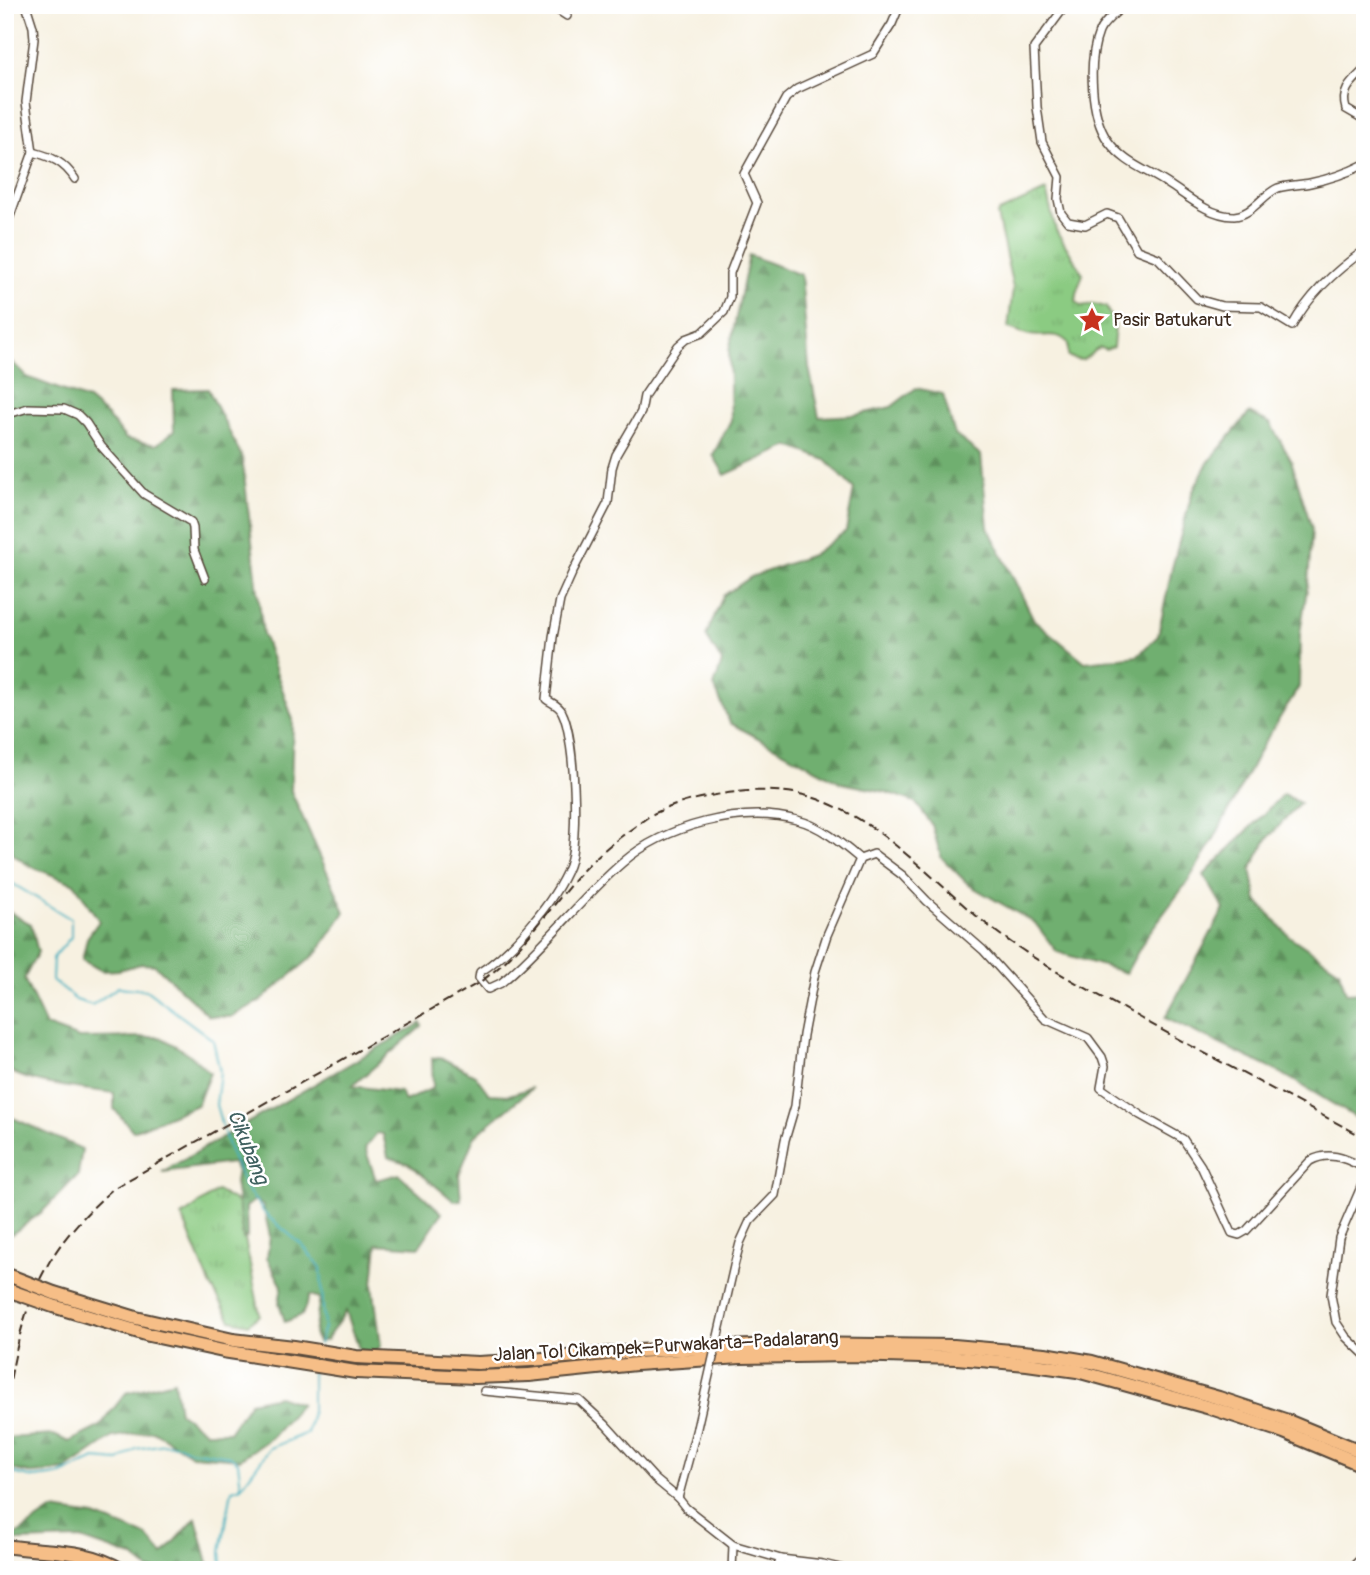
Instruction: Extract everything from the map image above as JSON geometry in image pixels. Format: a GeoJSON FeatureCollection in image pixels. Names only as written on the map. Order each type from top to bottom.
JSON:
{"type":"FeatureCollection","features":[{"type":"Feature","properties":{"kind":"highway","name":"Jalan Tol Cikampek–Purwakarta–Padalarang"},"geometry":{"type":"LineString","coordinates":[[5,1274],[54,1293],[136,1318],[233,1340],[356,1357],[478,1363],[637,1351],[808,1344],[954,1346],[1045,1354],[1092,1362],[1219,1398],[1285,1420],[1365,1453]]}},
{"type":"Feature","properties":{"kind":"highway","name":"Jalan Tol Cikampek–Purwakarta–Padalarang"},"geometry":{"type":"LineString","coordinates":[[5,1289],[149,1335],[223,1351],[356,1372],[475,1377],[529,1375],[636,1364],[848,1355],[957,1358],[1027,1364],[1077,1371],[1214,1409],[1284,1432],[1365,1466]]}},
{"type":"Feature","properties":{"kind":"highway"},"geometry":{"type":"LineString","coordinates":[[5,1546],[89,1555],[122,1570]]}},
{"type":"Feature","properties":{"kind":"street"},"geometry":{"type":"LineString","coordinates":[[5,230],[33,152],[26,102],[34,39],[26,5]]}},
{"type":"Feature","properties":{"kind":"street"},"geometry":{"type":"LineString","coordinates":[[550,5],[567,16]]}},
{"type":"Feature","properties":{"kind":"street"},"geometry":{"type":"LineString","coordinates":[[860,859],[838,841],[814,827],[799,820],[774,815],[739,815],[687,827],[647,844],[622,863],[501,983],[488,989],[478,978],[480,972],[514,944],[545,906],[560,885],[571,860],[573,755],[562,712],[546,699],[553,638],[563,594],[608,503],[616,454],[641,412],[644,396],[678,346],[686,339],[705,332],[726,308],[730,292],[730,272],[757,203],[744,174],[786,98],[797,89],[873,54],[892,24],[900,5]]}},
{"type":"Feature","properties":{"kind":"street"},"geometry":{"type":"LineString","coordinates":[[1066,5],[1034,48],[1042,142],[1060,177],[1058,199],[1061,214],[1068,222],[1085,225],[1107,214],[1118,218],[1137,250],[1158,258],[1197,299],[1222,306],[1261,307],[1292,326],[1311,297],[1349,261],[1365,250]]}},
{"type":"Feature","properties":{"kind":"street"},"geometry":{"type":"LineString","coordinates":[[1124,5],[1099,33],[1094,58],[1093,95],[1097,120],[1107,140],[1134,167],[1162,180],[1201,206],[1235,216],[1245,213],[1276,189],[1337,177],[1365,164]]}},
{"type":"Feature","properties":{"kind":"street"},"geometry":{"type":"LineString","coordinates":[[1365,69],[1347,87],[1344,99],[1346,109],[1365,120]]}},
{"type":"Feature","properties":{"kind":"street"},"geometry":{"type":"LineString","coordinates":[[33,152],[63,163],[75,179]]}},
{"type":"Feature","properties":{"kind":"street"},"geometry":{"type":"LineString","coordinates":[[5,415],[28,408],[52,408],[68,410],[82,418],[100,446],[144,494],[191,522],[194,528],[194,550],[205,579]]}},
{"type":"Feature","properties":{"kind":"street"},"geometry":{"type":"LineString","coordinates":[[678,1498],[740,1243],[750,1221],[775,1195],[785,1140],[795,1106],[803,1035],[815,972],[827,935],[860,859],[874,853],[895,869],[983,950],[1045,1019],[1088,1038],[1102,1057],[1104,1066],[1101,1088],[1140,1115],[1183,1139],[1201,1166],[1232,1233],[1243,1233],[1310,1161],[1316,1158],[1334,1155],[1365,1168]]}},
{"type":"Feature","properties":{"kind":"street"},"geometry":{"type":"LineString","coordinates":[[1365,1178],[1339,1238],[1332,1295],[1336,1322],[1346,1337],[1365,1355]]}},
{"type":"Feature","properties":{"kind":"street"},"geometry":{"type":"LineString","coordinates":[[484,1391],[579,1399],[655,1479],[686,1508],[733,1545],[781,1559],[848,1570]]}},
{"type":"Feature","properties":{"kind":"street"},"geometry":{"type":"LineString","coordinates":[[732,1570],[733,1545]]}},
{"type":"Feature","properties":{"kind":"street"},"geometry":{"type":"LineString","coordinates":[[1349,1570],[1365,1555]]}},
{"type":"Feature","properties":{"kind":"street"},"geometry":{"type":"LineString","coordinates":[[776,1570],[781,1559]]}},
{"type":"Feature","properties":{"kind":"green space"},"geometry":{"type":"Polygon","coordinates":[[[1046,191],[1056,230],[1083,274],[1076,301],[1081,306],[1094,304],[1106,307],[1115,326],[1113,347],[1106,350],[1100,348],[1079,360],[1068,356],[1068,343],[1064,339],[1050,335],[1035,336],[1008,328],[1013,288],[997,215],[1046,191]]]}},
{"type":"Feature","properties":{"kind":"green space"},"geometry":{"type":"Polygon","coordinates":[[[749,255],[801,275],[809,367],[819,417],[856,415],[891,407],[916,388],[943,394],[955,435],[981,455],[988,527],[1034,620],[1085,662],[1137,656],[1158,636],[1172,568],[1192,493],[1207,464],[1249,413],[1270,423],[1291,460],[1312,529],[1308,583],[1300,633],[1299,687],[1261,748],[1215,837],[1188,881],[1146,937],[1126,973],[1057,952],[1035,923],[969,885],[941,857],[932,825],[915,802],[886,792],[842,783],[730,723],[714,686],[722,662],[706,636],[723,596],[751,577],[812,555],[846,531],[854,489],[826,460],[789,446],[725,475],[713,455],[731,420],[729,351],[749,255]]]}},
{"type":"Feature","properties":{"kind":"green space"},"geometry":{"type":"Polygon","coordinates":[[[5,359],[12,362],[27,377],[88,400],[106,415],[126,439],[156,445],[174,431],[173,390],[208,389],[242,457],[263,634],[293,720],[291,791],[345,912],[317,953],[260,1001],[231,1017],[209,1016],[155,965],[141,964],[102,971],[82,960],[87,938],[99,921],[75,884],[30,866],[5,849],[5,359]]]}},
{"type":"Feature","properties":{"kind":"green space"},"geometry":{"type":"Polygon","coordinates":[[[1283,794],[1300,803],[1267,839],[1251,869],[1257,901],[1289,936],[1339,970],[1346,993],[1365,992],[1365,1123],[1281,1073],[1165,1018],[1224,909],[1204,875],[1283,794]]]}},
{"type":"Feature","properties":{"kind":"green space"},"geometry":{"type":"Polygon","coordinates":[[[5,910],[31,924],[38,952],[24,979],[46,1026],[79,1038],[160,1037],[188,1053],[210,1073],[197,1105],[133,1131],[114,1109],[114,1093],[41,1082],[5,1067],[5,910]]]}},
{"type":"Feature","properties":{"kind":"green space"},"geometry":{"type":"Polygon","coordinates":[[[421,1023],[422,1026],[352,1086],[400,1092],[405,1101],[433,1088],[432,1058],[440,1057],[475,1075],[489,1094],[509,1095],[532,1088],[474,1137],[459,1175],[461,1200],[454,1201],[409,1164],[388,1157],[383,1134],[377,1133],[365,1148],[376,1180],[399,1174],[442,1213],[419,1247],[377,1244],[373,1284],[381,1346],[372,1355],[359,1349],[346,1311],[326,1340],[318,1342],[314,1334],[320,1298],[310,1295],[302,1315],[285,1322],[279,1303],[282,1286],[267,1258],[270,1236],[263,1206],[255,1200],[246,1207],[247,1237],[243,1239],[235,1182],[237,1171],[232,1163],[162,1172],[421,1023]]]}},
{"type":"Feature","properties":{"kind":"green space"},"geometry":{"type":"Polygon","coordinates":[[[5,1117],[13,1118],[82,1149],[78,1175],[42,1212],[5,1239],[5,1117]]]}},
{"type":"Feature","properties":{"kind":"green space"},"geometry":{"type":"Polygon","coordinates":[[[217,1191],[238,1203],[260,1315],[248,1324],[231,1320],[210,1284],[182,1216],[217,1191]]]}},
{"type":"Feature","properties":{"kind":"green space"},"geometry":{"type":"Polygon","coordinates":[[[174,1381],[179,1412],[206,1432],[229,1432],[250,1402],[278,1396],[301,1404],[272,1437],[240,1459],[192,1455],[153,1431],[113,1437],[65,1470],[34,1474],[6,1468],[7,1438],[54,1435],[69,1442],[99,1427],[126,1393],[174,1381]]]}},
{"type":"Feature","properties":{"kind":"green space"},"geometry":{"type":"Polygon","coordinates":[[[53,1510],[95,1516],[147,1536],[163,1555],[196,1518],[210,1570],[149,1570],[133,1557],[81,1539],[18,1541],[13,1537],[53,1510]]]}},
{"type":"Feature","properties":{"kind":"waterway","name":"Cikubang"},"geometry":{"type":"LineString","coordinates":[[5,879],[71,919],[71,937],[53,958],[52,980],[76,1000],[92,1005],[118,987],[146,990],[213,1040],[220,1072],[216,1105],[228,1146],[244,1185],[265,1214],[302,1245],[321,1268],[324,1327],[319,1344]]}},
{"type":"Feature","properties":{"kind":"waterway","name":"Cikubang"},"geometry":{"type":"LineString","coordinates":[[222,1570],[221,1551],[232,1490],[241,1487],[270,1448],[307,1433],[312,1412],[312,1370]]}},
{"type":"Feature","properties":{"kind":"waterway"},"geometry":{"type":"LineString","coordinates":[[5,1471],[34,1478],[59,1475],[95,1459],[119,1461],[136,1449],[164,1444],[230,1456],[238,1462],[241,1487]]}},
{"type":"Feature","properties":{"kind":"railway"},"geometry":{"type":"LineString","coordinates":[[5,1409],[18,1342],[36,1287],[66,1238],[87,1213],[114,1188],[480,982],[508,959],[596,857],[655,813],[711,796],[774,791],[811,797],[839,808],[891,842],[987,925],[1043,963],[1365,1138]]}},
{"type":"Feature","properties":{"kind":"place","name":"Pasir Batukarut"},"geometry":{"type":"Point","coordinates":[1092,320]}}]}
